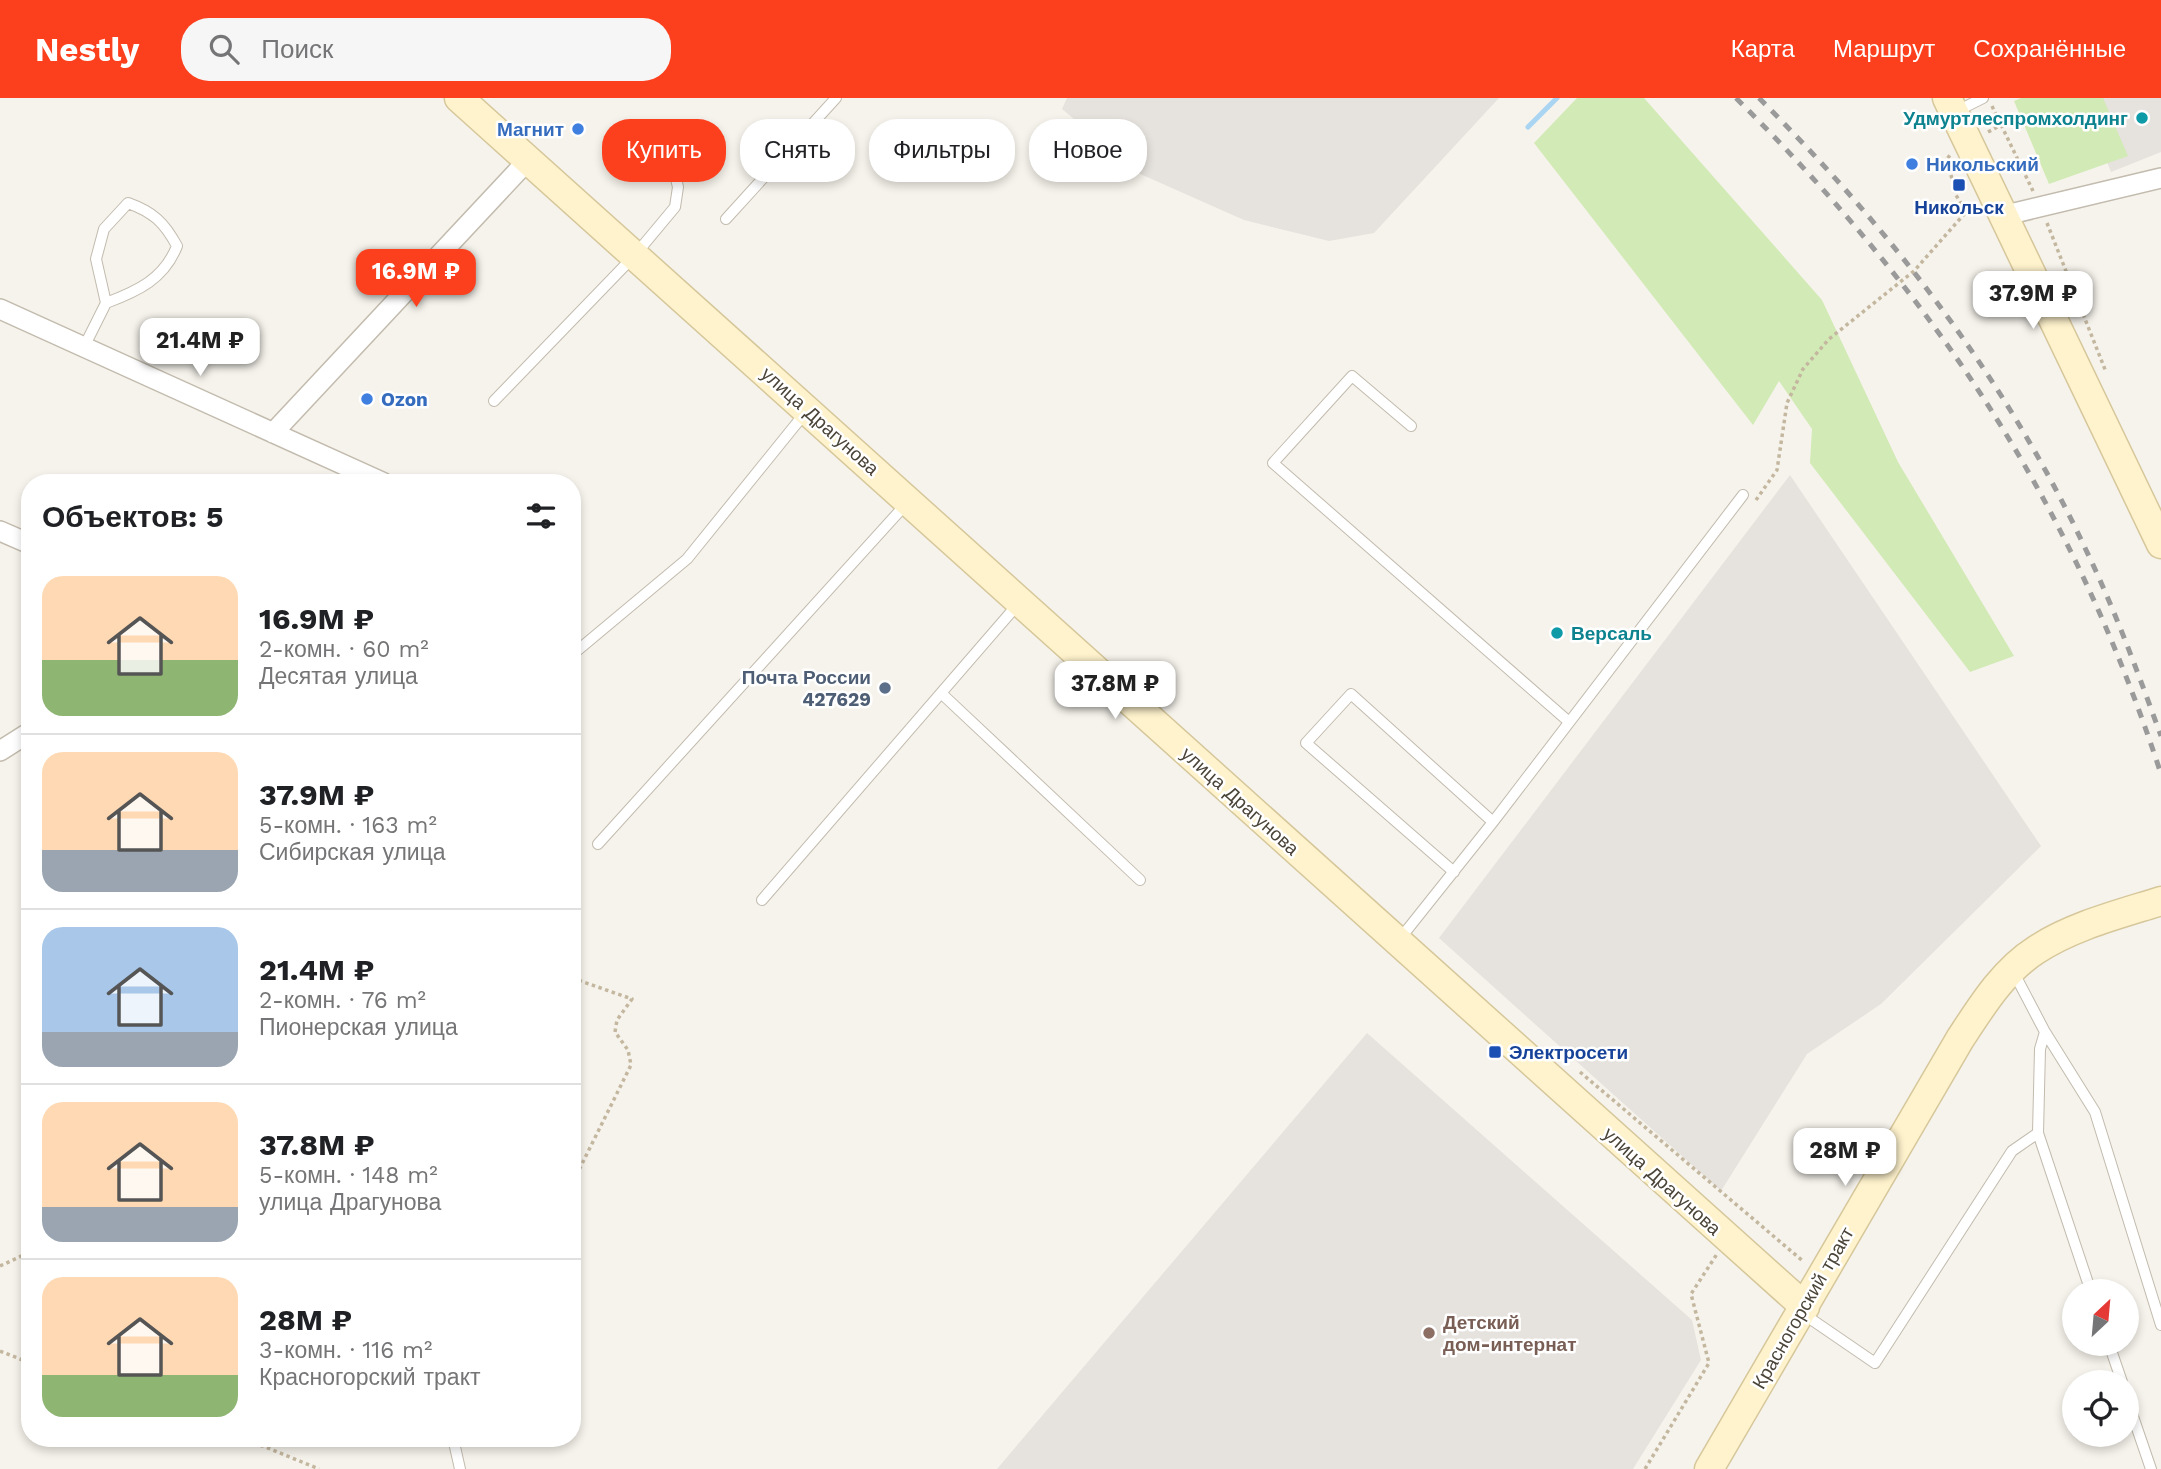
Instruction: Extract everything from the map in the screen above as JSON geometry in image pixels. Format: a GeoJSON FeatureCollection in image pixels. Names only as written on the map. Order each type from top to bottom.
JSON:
{"type":"FeatureCollection","features":[{"type":"Feature","properties":{"kind":"main road","name":"улица Драгунова"},"geometry":{"type":"LineString","coordinates":[[459,98],[1803,1310]]}},
{"type":"Feature","properties":{"kind":"main road"},"geometry":{"type":"LineString","coordinates":[[1951,105],[2006,215],[2161,544]]}},
{"type":"Feature","properties":{"kind":"main road","name":"Красногорский тракт"},"geometry":{"type":"LineString","coordinates":[[1709,1469],[1959,1039],[1997,985],[2036,950],[2097,921],[2161,901]]}},
{"type":"Feature","properties":{"kind":"street"},"geometry":{"type":"LineString","coordinates":[[273,433],[529,159]]}},
{"type":"Feature","properties":{"kind":"street"},"geometry":{"type":"LineString","coordinates":[[2006,215],[2161,178]]}},
{"type":"Feature","properties":{"kind":"street"},"geometry":{"type":"LineString","coordinates":[[0,309],[364,474]]}},
{"type":"Feature","properties":{"kind":"street"},"geometry":{"type":"LineString","coordinates":[[0,531],[21,540]]}},
{"type":"Feature","properties":{"kind":"street"},"geometry":{"type":"LineString","coordinates":[[0,751],[21,738]]}},
{"type":"Feature","properties":{"kind":"lane"},"geometry":{"type":"LineString","coordinates":[[726,219],[836,98]]}},
{"type":"Feature","properties":{"kind":"lane"},"geometry":{"type":"LineString","coordinates":[[1951,105],[1986,98]]}},
{"type":"Feature","properties":{"kind":"lane"},"geometry":{"type":"LineString","coordinates":[[494,401],[635,255],[675,207],[677,182]]}},
{"type":"Feature","properties":{"kind":"lane"},"geometry":{"type":"LineString","coordinates":[[84,347],[106,303],[96,259],[104,229],[128,203],[150,211],[165,225],[177,246],[170,263],[158,277],[136,292],[106,303]]}},
{"type":"Feature","properties":{"kind":"lane"},"geometry":{"type":"LineString","coordinates":[[1411,426],[1352,376],[1273,463],[1568,721]]}},
{"type":"Feature","properties":{"kind":"lane"},"geometry":{"type":"LineString","coordinates":[[581,647],[687,559],[807,410]]}},
{"type":"Feature","properties":{"kind":"lane"},"geometry":{"type":"LineString","coordinates":[[1397,943],[1743,495]]}},
{"type":"Feature","properties":{"kind":"lane"},"geometry":{"type":"LineString","coordinates":[[598,845],[908,501]]}},
{"type":"Feature","properties":{"kind":"lane"},"geometry":{"type":"LineString","coordinates":[[762,900],[1019,602]]}},
{"type":"Feature","properties":{"kind":"lane"},"geometry":{"type":"LineString","coordinates":[[941,693],[1140,880]]}},
{"type":"Feature","properties":{"kind":"lane"},"geometry":{"type":"LineString","coordinates":[[1454,872],[1306,743],[1351,694],[1493,822]]}},
{"type":"Feature","properties":{"kind":"lane"},"geometry":{"type":"LineString","coordinates":[[2013,970],[2045,1032],[2095,1112],[2161,1325]]}},
{"type":"Feature","properties":{"kind":"lane"},"geometry":{"type":"LineString","coordinates":[[2045,1032],[2040,1049],[2038,1133],[2087,1279]]}},
{"type":"Feature","properties":{"kind":"lane"},"geometry":{"type":"LineString","coordinates":[[1803,1310],[1875,1363],[2012,1151],[2038,1133]]}},
{"type":"Feature","properties":{"kind":"lane"},"geometry":{"type":"LineString","coordinates":[[2139,1434],[2151,1469]]}},
{"type":"Feature","properties":{"kind":"lane"},"geometry":{"type":"LineString","coordinates":[[455,1447],[460,1469]]}},
{"type":"Feature","properties":{"kind":"path"},"geometry":{"type":"LineString","coordinates":[[1986,98],[2041,207],[2109,382]]}},
{"type":"Feature","properties":{"kind":"path"},"geometry":{"type":"LineString","coordinates":[[581,981],[632,999],[617,1020],[615,1032],[628,1050],[631,1065],[581,1166]]}},
{"type":"Feature","properties":{"kind":"path"},"geometry":{"type":"LineString","coordinates":[[1645,1469],[1709,1363],[1691,1294],[1727,1239]]}},
{"type":"Feature","properties":{"kind":"path"},"geometry":{"type":"LineString","coordinates":[[0,1266],[21,1256]]}},
{"type":"Feature","properties":{"kind":"path"},"geometry":{"type":"LineString","coordinates":[[0,1351],[21,1359]]}},
{"type":"Feature","properties":{"kind":"path"},"geometry":{"type":"LineString","coordinates":[[265,1447],[319,1469]]}},
{"type":"Feature","properties":{"kind":"shaded area"},"geometry":{"type":"Polygon","coordinates":[[[1067,98],[1499,98],[1374,233],[1329,241],[1244,220],[1147,177],[1147,119],[1074,119],[1062,109],[1067,98]]]}},
{"type":"Feature","properties":{"kind":"shaded area"},"geometry":{"type":"Polygon","coordinates":[[[2082,98],[2161,98],[2161,152],[2111,172],[2082,98]]]}},
{"type":"Feature","properties":{"kind":"shaded area"},"geometry":{"type":"Polygon","coordinates":[[[1790,475],[2041,846],[1881,1004],[1807,1054],[1721,1191],[1439,938],[1790,475]]]}},
{"type":"Feature","properties":{"kind":"shaded area"},"geometry":{"type":"Polygon","coordinates":[[[1367,1033],[1692,1320],[1701,1360],[1633,1469],[997,1469],[1367,1033]]]}},
{"type":"Feature","properties":{"kind":"green space"},"geometry":{"type":"Polygon","coordinates":[[[1577,98],[1644,98],[1822,300],[1898,462],[2014,656],[1970,672],[1810,463],[1812,429],[1779,381],[1753,425],[1534,143],[1577,98]]]}},
{"type":"Feature","properties":{"kind":"green space"},"geometry":{"type":"Polygon","coordinates":[[[2021,98],[2103,98],[2128,156],[2049,184],[2014,101],[2021,98]]]}},
{"type":"Feature","properties":{"kind":"waterway"},"geometry":{"type":"LineString","coordinates":[[1528,127],[1557,98]]}},
{"type":"Feature","properties":{"kind":"railway"},"geometry":{"type":"LineString","coordinates":[[1736,98],[1808,173],[1875,250],[1936,329],[1991,410],[2041,494],[2086,583],[2126,676],[2161,774]]}},
{"type":"Feature","properties":{"kind":"railway"},"geometry":{"type":"LineString","coordinates":[[1759,98],[1808,149],[1900,254],[1982,367],[2020,426],[2097,573],[2161,736]]}},
{"type":"Feature","properties":{"kind":"place","name":"Удмуртлеспромхолдинг"},"geometry":{"type":"Point","coordinates":[2142,118]}},
{"type":"Feature","properties":{"kind":"place","name":"Магнит"},"geometry":{"type":"Point","coordinates":[578,129]}},
{"type":"Feature","properties":{"kind":"place","name":"Никольский"},"geometry":{"type":"Point","coordinates":[1912,164]}},
{"type":"Feature","properties":{"kind":"place","name":"Никольск"},"geometry":{"type":"Point","coordinates":[1959,185]}},
{"type":"Feature","properties":{"kind":"place","name":"Ozon"},"geometry":{"type":"Point","coordinates":[367,399]}},
{"type":"Feature","properties":{"kind":"place","name":"Версаль"},"geometry":{"type":"Point","coordinates":[1557,633]}},
{"type":"Feature","properties":{"kind":"place","name":"Почта России 427629"},"geometry":{"type":"Point","coordinates":[885,688]}},
{"type":"Feature","properties":{"kind":"place","name":"Электросети"},"geometry":{"type":"Point","coordinates":[1495,1052]}},
{"type":"Feature","properties":{"kind":"place","name":"Детский дом-интернат"},"geometry":{"type":"Point","coordinates":[1429,1333]}}]}
